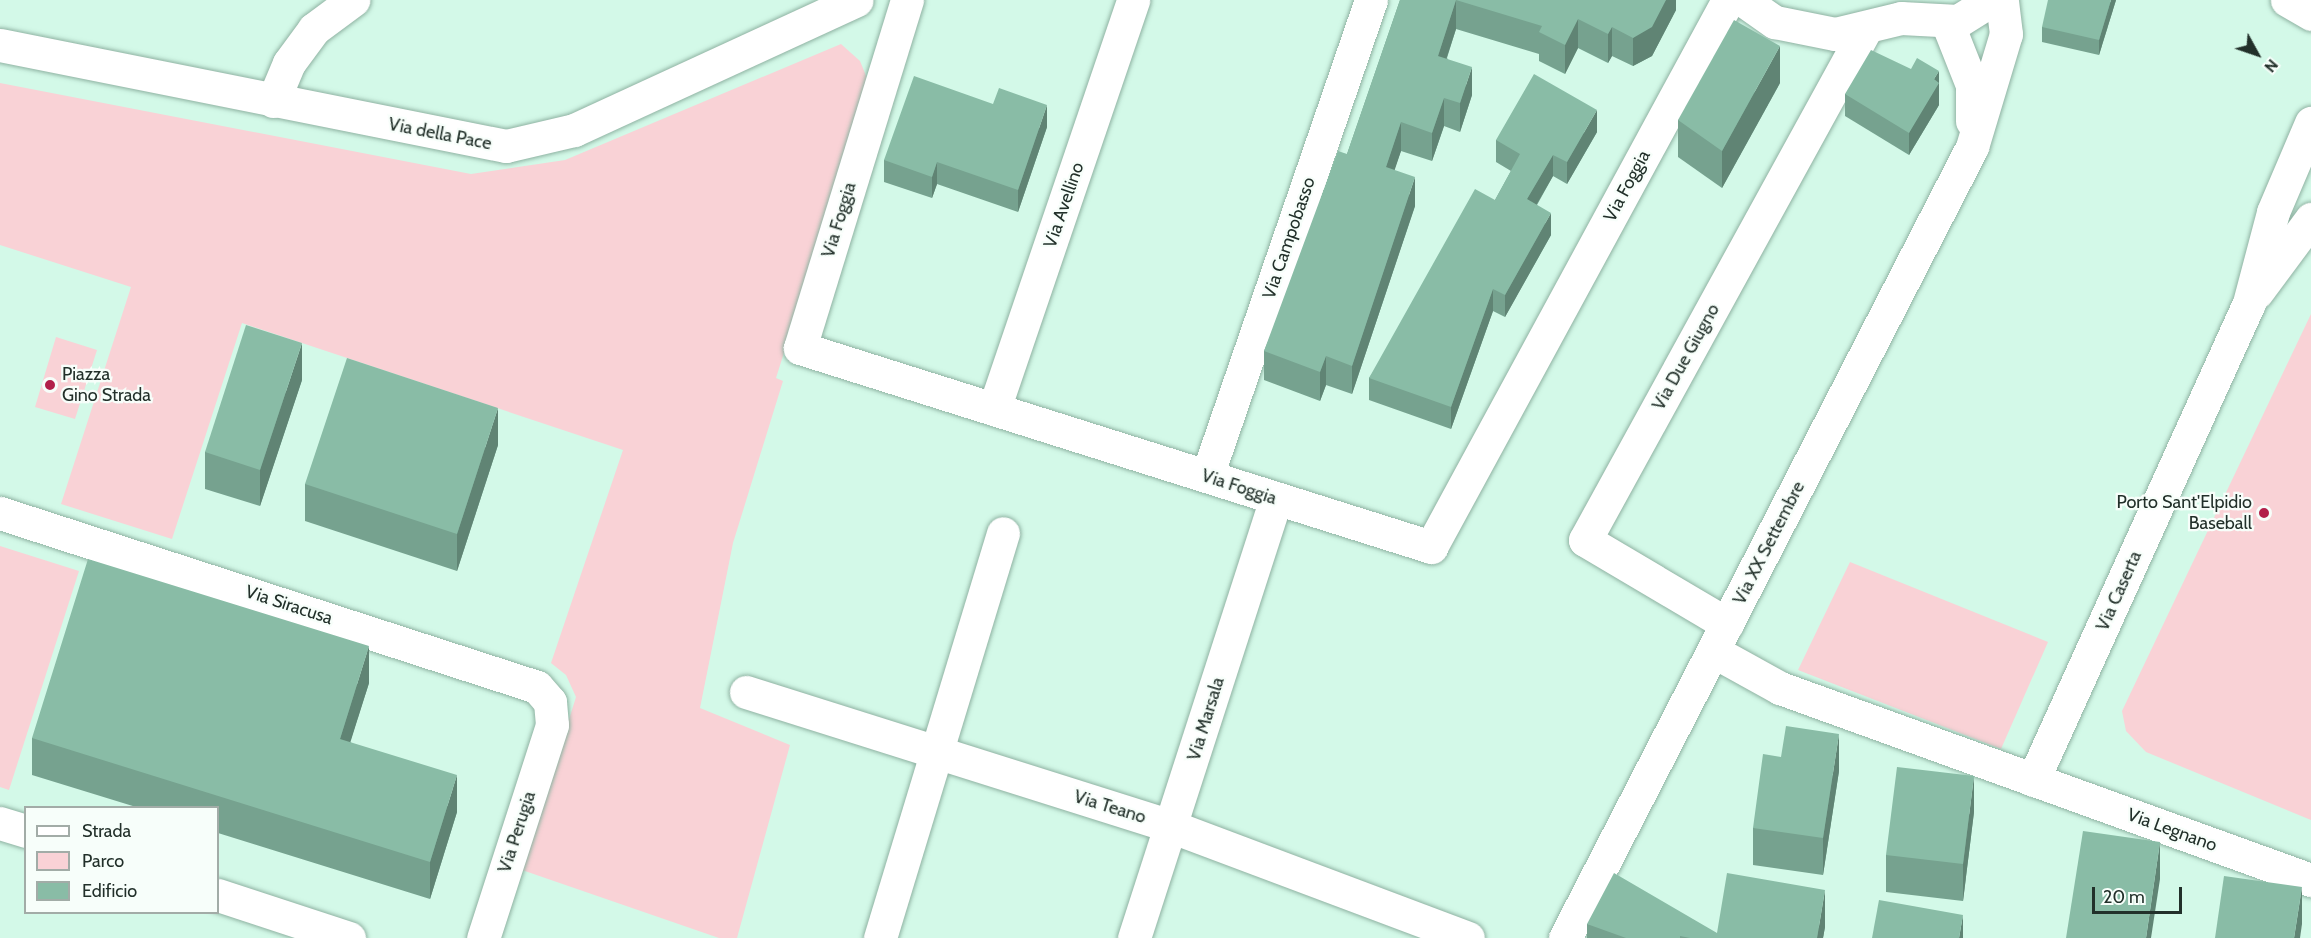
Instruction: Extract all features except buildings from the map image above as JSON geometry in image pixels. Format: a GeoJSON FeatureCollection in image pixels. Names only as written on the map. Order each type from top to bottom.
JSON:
{"type":"FeatureCollection","features":[{"type":"Feature","properties":{"kind":"street"},"geometry":{"type":"LineString","coordinates":[[273,101],[289,63],[314,29],[353,0]]}},
{"type":"Feature","properties":{"kind":"street","name":"Via della Pace"},"geometry":{"type":"LineString","coordinates":[[0,45],[506,146],[574,130],[857,0]]}},
{"type":"Feature","properties":{"kind":"street","name":"Via Foggia"},"geometry":{"type":"LineString","coordinates":[[906,0],[800,348],[1431,547],[1728,0]]}},
{"type":"Feature","properties":{"kind":"street","name":"Via Avellino"},"geometry":{"type":"LineString","coordinates":[[994,409],[1133,0]]}},
{"type":"Feature","properties":{"kind":"street","name":"Via Campobasso"},"geometry":{"type":"LineString","coordinates":[[1207,476],[1371,0]]}},
{"type":"Feature","properties":{"kind":"street"},"geometry":{"type":"LineString","coordinates":[[1743,0],[1775,22],[1813,32],[1865,30],[1901,18],[1947,22],[1969,19],[1991,0]]}},
{"type":"Feature","properties":{"kind":"street","name":"Via XX Settembre"},"geometry":{"type":"LineString","coordinates":[[1565,938],[1971,147],[2006,34],[2002,0]]}},
{"type":"Feature","properties":{"kind":"street"},"geometry":{"type":"LineString","coordinates":[[2287,0],[2311,14]]}},
{"type":"Feature","properties":{"kind":"street","name":"Via XX Settembre"},"geometry":{"type":"LineString","coordinates":[[1947,22],[1972,85],[1971,147]]}},
{"type":"Feature","properties":{"kind":"street","name":"Via Due Giugno"},"geometry":{"type":"LineString","coordinates":[[1720,637],[1585,540],[1865,30]]}},
{"type":"Feature","properties":{"kind":"street","name":"Via Caserta"},"geometry":{"type":"LineString","coordinates":[[2034,780],[2249,303],[2273,212],[2311,123]]}},
{"type":"Feature","properties":{"kind":"street","name":"Via Caserta"},"geometry":{"type":"LineString","coordinates":[[2249,303],[2311,219]]}},
{"type":"Feature","properties":{"kind":"street","name":"Via Marsala"},"geometry":{"type":"LineString","coordinates":[[1134,938],[1173,827],[1275,498]]}},
{"type":"Feature","properties":{"kind":"street","name":"Via Siracusa"},"geometry":{"type":"LineString","coordinates":[[0,513],[499,672],[537,687],[550,702],[552,725]]}},
{"type":"Feature","properties":{"kind":"street"},"geometry":{"type":"LineString","coordinates":[[880,938],[1003,533]]}},
{"type":"Feature","properties":{"kind":"street","name":"Via Legnano"},"geometry":{"type":"LineString","coordinates":[[1720,637],[1780,688],[2311,880]]}},
{"type":"Feature","properties":{"kind":"street","name":"Via Teano"},"geometry":{"type":"LineString","coordinates":[[746,692],[1173,827],[1468,938]]}},
{"type":"Feature","properties":{"kind":"street","name":"Via Perugia"},"geometry":{"type":"LineString","coordinates":[[483,938],[552,725]]}},
{"type":"Feature","properties":{"kind":"street"},"geometry":{"type":"LineString","coordinates":[[0,823],[24,830]]}},
{"type":"Feature","properties":{"kind":"street"},"geometry":{"type":"LineString","coordinates":[[219,895],[349,938]]}},
{"type":"Feature","properties":{"kind":"green space"},"geometry":{"type":"Polygon","coordinates":[[[841,44],[860,61],[869,83],[776,378],[783,381],[733,543],[700,708],[790,745],[737,938],[719,938],[522,870],[576,697],[566,675],[551,663],[623,450],[242,323],[172,539],[61,504],[131,287],[0,245],[0,83],[471,174],[565,160],[841,44]]]}},
{"type":"Feature","properties":{"kind":"green space","name":"Porto Sant'Elpidio Baseball"},"geometry":{"type":"Polygon","coordinates":[[[2311,314],[2311,820],[2146,752],[2126,731],[2122,711],[2311,314]]]}},
{"type":"Feature","properties":{"kind":"green space"},"geometry":{"type":"Polygon","coordinates":[[[56,337],[97,350],[75,419],[35,407],[56,337]]]}},
{"type":"Feature","properties":{"kind":"green space"},"geometry":{"type":"Polygon","coordinates":[[[0,546],[79,571],[9,790],[0,787],[0,546]]]}},
{"type":"Feature","properties":{"kind":"green space"},"geometry":{"type":"Polygon","coordinates":[[[1850,562],[2048,642],[2001,749],[1798,670],[1850,562]]]}},
{"type":"Feature","properties":{"kind":"place","name":"Piazza Gino Strada"},"geometry":{"type":"Point","coordinates":[50,385]}},
{"type":"Feature","properties":{"kind":"place","name":"Porto Sant'Elpidio Baseball"},"geometry":{"type":"Point","coordinates":[2264,513]}}]}
